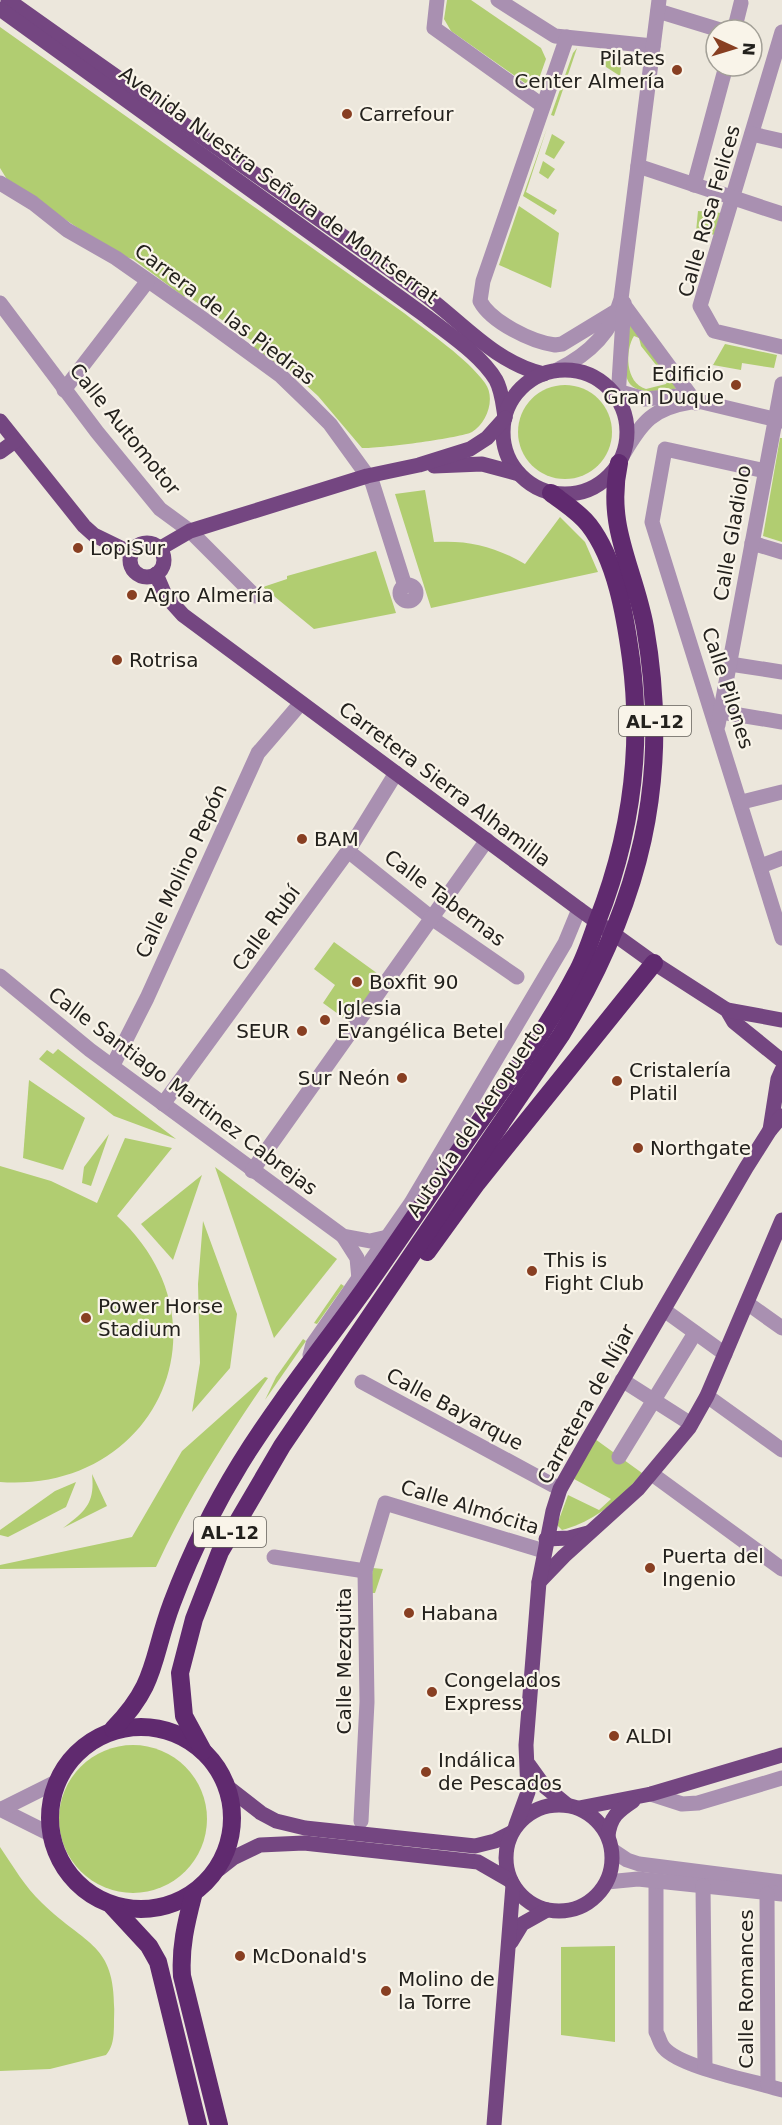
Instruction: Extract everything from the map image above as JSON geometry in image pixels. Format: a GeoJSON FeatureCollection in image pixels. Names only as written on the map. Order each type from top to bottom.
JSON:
{"type":"FeatureCollection","features":[{"type":"Feature","properties":{"kind":"highway","name":"Autovía del Aeropuerto"},"geometry":{"type":"LineString","coordinates":[[203,1751],[184,1716],[180,1690],[182,1660],[198,1609],[235,1523],[282,1446],[357,1337],[412,1251],[561,1035],[584,997],[613,934],[636,869],[646,834],[654,784],[655,729],[653,689],[645,626],[615,518],[621,458]]}},
{"type":"Feature","properties":{"kind":"highway","name":"Autovía del Aeropuerto"},"geometry":{"type":"LineString","coordinates":[[113,1729],[135,1706],[150,1681],[172,1604],[208,1521],[242,1462],[395,1235],[548,1020],[577,972],[620,858],[630,813],[636,743],[634,684],[624,619],[604,552],[584,519],[551,493]]}},
{"type":"Feature","properties":{"kind":"highway"},"geometry":{"type":"LineString","coordinates":[[357,1337],[383,1311],[477,1183],[654,963]]}},
{"type":"Feature","properties":{"kind":"highway","name":"AL-12"},"geometry":{"type":"LineString","coordinates":[[198,2125],[158,1962],[149,1946],[112,1906],[92,1895],[68,1872],[56,1853],[50,1834],[49,1810],[54,1783],[74,1756],[89,1742],[113,1729],[156,1728],[178,1735],[203,1751],[216,1767],[225,1785],[231,1806],[232,1828],[228,1849],[219,1869],[193,1896],[184,1927],[181,1955],[182,1976],[219,2125]]}},
{"type":"Feature","properties":{"kind":"highway","name":"AL-12"},"geometry":{"type":"LineString","coordinates":[[112,1906],[156,1908],[193,1896]]}},
{"type":"Feature","properties":{"kind":"main road","name":"Avenida Nuestra Señora de Montserrat"},"geometry":{"type":"LineString","coordinates":[[8,0],[418,290],[498,355],[515,366],[551,372]]}},
{"type":"Feature","properties":{"kind":"main road","name":"Avenida Nuestra Señora de Montserrat"},"geometry":{"type":"LineString","coordinates":[[0,9],[427,317],[469,351],[493,376],[500,391],[505,418]]}},
{"type":"Feature","properties":{"kind":"main road"},"geometry":{"type":"LineString","coordinates":[[159,549],[190,531],[367,476],[419,465],[475,447],[488,438],[505,418],[519,390],[551,372],[584,372],[615,393],[627,428],[621,458],[604,480],[590,489],[568,494],[551,493],[531,484],[519,474],[506,451],[505,418]]}},
{"type":"Feature","properties":{"kind":"main road"},"geometry":{"type":"LineString","coordinates":[[0,421],[94,535],[131,553]]}},
{"type":"Feature","properties":{"kind":"main road"},"geometry":{"type":"LineString","coordinates":[[0,452],[15,441]]}},
{"type":"Feature","properties":{"kind":"main road"},"geometry":{"type":"LineString","coordinates":[[419,465],[482,464],[519,474]]}},
{"type":"Feature","properties":{"kind":"main road"},"geometry":{"type":"LineString","coordinates":[[142,544],[151,544],[159,549],[164,563],[156,574],[142,577],[134,571],[130,563],[131,553],[142,544]]}},
{"type":"Feature","properties":{"kind":"main road","name":"Carretera Sierra Alhamilla"},"geometry":{"type":"LineString","coordinates":[[156,574],[165,596],[183,615],[613,934],[727,1010],[782,1020]]}},
{"type":"Feature","properties":{"kind":"main road","name":"Carretera Sierra Alhamilla"},"geometry":{"type":"LineString","coordinates":[[727,1010],[734,1022],[782,1065]]}},
{"type":"Feature","properties":{"kind":"main road","name":"Carretera de Níjar"},"geometry":{"type":"LineString","coordinates":[[770,1130],[782,1065],[782,1040]]}},
{"type":"Feature","properties":{"kind":"main road","name":"Carretera de Níjar"},"geometry":{"type":"LineString","coordinates":[[514,1829],[528,1795],[529,1764],[526,1744],[539,1582],[545,1545],[560,1489],[770,1130],[782,1116]]}},
{"type":"Feature","properties":{"kind":"main road"},"geometry":{"type":"LineString","coordinates":[[539,1582],[652,1474],[691,1424],[707,1396],[782,1221]]}},
{"type":"Feature","properties":{"kind":"main road"},"geometry":{"type":"LineString","coordinates":[[545,1545],[591,1532]]}},
{"type":"Feature","properties":{"kind":"main road"},"geometry":{"type":"LineString","coordinates":[[225,1785],[261,1814],[276,1821],[305,1827],[475,1846],[495,1841],[514,1829],[534,1810],[547,1805],[572,1806],[646,1795],[782,1755]]}},
{"type":"Feature","properties":{"kind":"main road"},"geometry":{"type":"LineString","coordinates":[[529,1764],[544,1786],[601,1824],[610,1843]]}},
{"type":"Feature","properties":{"kind":"main road"},"geometry":{"type":"LineString","coordinates":[[219,1869],[233,1858],[260,1845],[304,1843],[478,1862],[512,1883],[527,1900],[547,1910],[564,1911],[582,1907],[596,1897],[607,1882],[612,1867],[610,1822],[618,1810],[646,1795]]}},
{"type":"Feature","properties":{"kind":"main road"},"geometry":{"type":"LineString","coordinates":[[494,2125],[512,1883],[506,1857],[514,1829]]}},
{"type":"Feature","properties":{"kind":"main road"},"geometry":{"type":"LineString","coordinates":[[508,1947],[522,1924],[547,1910]]}},
{"type":"Feature","properties":{"kind":"street"},"geometry":{"type":"LineString","coordinates":[[437,0],[434,28],[543,106]]}},
{"type":"Feature","properties":{"kind":"street"},"geometry":{"type":"LineString","coordinates":[[498,0],[561,36],[653,46]]}},
{"type":"Feature","properties":{"kind":"street"},"geometry":{"type":"LineString","coordinates":[[740,18],[741,3]]}},
{"type":"Feature","properties":{"kind":"street"},"geometry":{"type":"LineString","coordinates":[[704,23],[659,5],[623,288],[615,393],[645,399],[677,396],[778,420]]}},
{"type":"Feature","properties":{"kind":"street","name":"Calle Rosa Felices"},"geometry":{"type":"LineString","coordinates":[[782,32],[780,50],[700,306],[711,328],[722,334],[782,347]]}},
{"type":"Feature","properties":{"kind":"street"},"geometry":{"type":"LineString","coordinates":[[561,36],[543,106],[483,281],[480,301],[490,316],[498,322],[555,345],[562,344],[621,307]]}},
{"type":"Feature","properties":{"kind":"street"},"geometry":{"type":"LineString","coordinates":[[694,185],[723,78]]}},
{"type":"Feature","properties":{"kind":"street"},"geometry":{"type":"LineString","coordinates":[[753,134],[782,141]]}},
{"type":"Feature","properties":{"kind":"street"},"geometry":{"type":"LineString","coordinates":[[638,166],[782,214]]}},
{"type":"Feature","properties":{"kind":"street","name":"Carrera de las Piedras"},"geometry":{"type":"LineString","coordinates":[[0,183],[33,203],[67,230],[116,258],[280,376],[330,424],[372,482],[405,586]]}},
{"type":"Feature","properties":{"kind":"street"},"geometry":{"type":"LineString","coordinates":[[64,390],[147,282]]}},
{"type":"Feature","properties":{"kind":"street","name":"Calle Automotor"},"geometry":{"type":"LineString","coordinates":[[0,303],[64,390],[160,509],[190,531],[255,596]]}},
{"type":"Feature","properties":{"kind":"street"},"geometry":{"type":"LineString","coordinates":[[551,372],[595,345],[621,307]]}},
{"type":"Feature","properties":{"kind":"street"},"geometry":{"type":"LineString","coordinates":[[621,307],[695,402]]}},
{"type":"Feature","properties":{"kind":"street","name":"Calle Gladiolo"},"geometry":{"type":"LineString","coordinates":[[719,719],[765,471],[778,420],[782,384]]}},
{"type":"Feature","properties":{"kind":"street"},"geometry":{"type":"LineString","coordinates":[[621,458],[635,433],[650,416],[665,409],[695,402]]}},
{"type":"Feature","properties":{"kind":"street","name":"Calle Pilones"},"geometry":{"type":"LineString","coordinates":[[765,471],[666,450],[652,522],[719,719],[782,938]]}},
{"type":"Feature","properties":{"kind":"street"},"geometry":{"type":"LineString","coordinates":[[752,543],[782,552]]}},
{"type":"Feature","properties":{"kind":"street"},"geometry":{"type":"LineString","coordinates":[[730,664],[782,672]]}},
{"type":"Feature","properties":{"kind":"street","name":"Calle Molino Pepón"},"geometry":{"type":"LineString","coordinates":[[113,1065],[149,992],[258,753],[301,703]]}},
{"type":"Feature","properties":{"kind":"street"},"geometry":{"type":"LineString","coordinates":[[719,719],[782,722]]}},
{"type":"Feature","properties":{"kind":"street","name":"Calle Rubí"},"geometry":{"type":"LineString","coordinates":[[163,1104],[348,851],[396,773]]}},
{"type":"Feature","properties":{"kind":"street"},"geometry":{"type":"LineString","coordinates":[[742,802],[782,792]]}},
{"type":"Feature","properties":{"kind":"street"},"geometry":{"type":"LineString","coordinates":[[252,1171],[487,840]]}},
{"type":"Feature","properties":{"kind":"street","name":"Calle Tabernas"},"geometry":{"type":"LineString","coordinates":[[348,851],[433,919],[517,977]]}},
{"type":"Feature","properties":{"kind":"street"},"geometry":{"type":"LineString","coordinates":[[761,866],[782,858]]}},
{"type":"Feature","properties":{"kind":"street"},"geometry":{"type":"LineString","coordinates":[[395,1235],[411,1203],[565,943],[579,909]]}},
{"type":"Feature","properties":{"kind":"street","name":"Calle Santiago Martinez Cabrejas"},"geometry":{"type":"LineString","coordinates":[[0,976],[163,1104],[344,1236],[357,1258],[359,1287]]}},
{"type":"Feature","properties":{"kind":"street","name":"Calle Santiago Martinez Cabrejas"},"geometry":{"type":"LineString","coordinates":[[344,1236],[370,1240],[395,1235]]}},
{"type":"Feature","properties":{"kind":"street"},"geometry":{"type":"LineString","coordinates":[[747,1303],[782,1328]]}},
{"type":"Feature","properties":{"kind":"street"},"geometry":{"type":"LineString","coordinates":[[664,1310],[725,1354]]}},
{"type":"Feature","properties":{"kind":"street"},"geometry":{"type":"LineString","coordinates":[[620,1456],[695,1333]]}},
{"type":"Feature","properties":{"kind":"street"},"geometry":{"type":"LineString","coordinates":[[622,1380],[691,1424]]}},
{"type":"Feature","properties":{"kind":"street","name":"Calle Bayarque"},"geometry":{"type":"LineString","coordinates":[[362,1382],[560,1489]]}},
{"type":"Feature","properties":{"kind":"street"},"geometry":{"type":"LineString","coordinates":[[707,1396],[782,1450]]}},
{"type":"Feature","properties":{"kind":"street"},"geometry":{"type":"LineString","coordinates":[[652,1474],[782,1569]]}},
{"type":"Feature","properties":{"kind":"street","name":"Calle Almócita"},"geometry":{"type":"LineString","coordinates":[[385,1503],[545,1545]]}},
{"type":"Feature","properties":{"kind":"street","name":"Calle Mezquita"},"geometry":{"type":"LineString","coordinates":[[361,1821],[367,1702],[365,1571],[385,1503]]}},
{"type":"Feature","properties":{"kind":"street"},"geometry":{"type":"LineString","coordinates":[[274,1557],[365,1571]]}},
{"type":"Feature","properties":{"kind":"street"},"geometry":{"type":"LineString","coordinates":[[646,1795],[682,1804],[698,1803],[782,1778]]}},
{"type":"Feature","properties":{"kind":"street"},"geometry":{"type":"LineString","coordinates":[[1,1809],[54,1783]]}},
{"type":"Feature","properties":{"kind":"street"},"geometry":{"type":"LineString","coordinates":[[1,1809],[50,1834]]}},
{"type":"Feature","properties":{"kind":"street"},"geometry":{"type":"LineString","coordinates":[[610,1843],[627,1860],[650,1866],[782,1882]]}},
{"type":"Feature","properties":{"kind":"street"},"geometry":{"type":"LineString","coordinates":[[607,1882],[638,1879],[774,1894]]}},
{"type":"Feature","properties":{"kind":"street"},"geometry":{"type":"LineString","coordinates":[[656,1881],[656,2032],[665,2050],[684,2061],[775,2087]]}},
{"type":"Feature","properties":{"kind":"street"},"geometry":{"type":"LineString","coordinates":[[703,1886],[705,2067]]}},
{"type":"Feature","properties":{"kind":"street","name":"Calle Romances"},"geometry":{"type":"LineString","coordinates":[[774,1894],[775,2087]]}},
{"type":"Feature","properties":{"kind":"green space"},"geometry":{"type":"Polygon","coordinates":[[[447,0],[471,0],[541,48],[546,59],[536,87],[532,88],[451,31],[444,19],[447,0]]]}},
{"type":"Feature","properties":{"kind":"green space"},"geometry":{"type":"Polygon","coordinates":[[[0,27],[404,313],[447,346],[468,364],[488,389],[490,403],[482,423],[472,432],[452,437],[362,448],[318,396],[282,363],[278,366],[254,348],[255,343],[186,295],[184,297],[133,259],[118,255],[8,181],[0,168],[0,27]]]}},
{"type":"Feature","properties":{"kind":"green space"},"geometry":{"type":"Polygon","coordinates":[[[577,48],[554,116],[551,115],[573,53],[577,48]]]}},
{"type":"Feature","properties":{"kind":"green space"},"geometry":{"type":"Polygon","coordinates":[[[602,55],[622,59],[620,76],[606,67],[602,55]]]}},
{"type":"Feature","properties":{"kind":"green space"},"geometry":{"type":"Polygon","coordinates":[[[547,128],[526,192],[557,210],[554,215],[523,196],[547,128]]]}},
{"type":"Feature","properties":{"kind":"green space"},"geometry":{"type":"Polygon","coordinates":[[[552,134],[565,142],[554,159],[545,154],[552,134]]]}},
{"type":"Feature","properties":{"kind":"green space"},"geometry":{"type":"Polygon","coordinates":[[[543,161],[555,169],[548,179],[539,173],[543,161]]]}},
{"type":"Feature","properties":{"kind":"green space"},"geometry":{"type":"Polygon","coordinates":[[[519,206],[559,233],[551,288],[499,265],[519,206]]]}},
{"type":"Feature","properties":{"kind":"green space"},"geometry":{"type":"Polygon","coordinates":[[[698,211],[722,213],[716,235],[696,232],[698,211]]]}},
{"type":"Feature","properties":{"kind":"green space"},"geometry":{"type":"Polygon","coordinates":[[[630,322],[680,388],[658,391],[633,387],[628,380],[626,370],[630,322]],[[634,336],[628,357],[634,380],[646,389],[666,384],[668,380],[641,346],[639,338],[634,336]]]}},
{"type":"Feature","properties":{"kind":"green space"},"geometry":{"type":"Polygon","coordinates":[[[725,344],[777,355],[774,368],[742,363],[741,370],[713,365],[725,344]]]}},
{"type":"Feature","properties":{"kind":"green space"},"geometry":{"type":"Polygon","coordinates":[[[565,385],[583,388],[598,399],[609,414],[612,432],[609,450],[598,465],[583,476],[565,479],[547,476],[532,465],[521,450],[518,432],[521,414],[532,399],[547,388],[565,385]]]}},
{"type":"Feature","properties":{"kind":"green space"},"geometry":{"type":"Polygon","coordinates":[[[780,438],[782,438],[782,542],[763,536],[780,438]]]}},
{"type":"Feature","properties":{"kind":"green space"},"geometry":{"type":"Polygon","coordinates":[[[425,490],[434,542],[470,543],[503,553],[525,564],[560,517],[585,542],[598,572],[431,608],[395,494],[425,490]]]}},
{"type":"Feature","properties":{"kind":"green space"},"geometry":{"type":"Polygon","coordinates":[[[376,551],[396,613],[314,629],[263,587],[287,579],[287,576],[376,551]]]}},
{"type":"Feature","properties":{"kind":"green space","name":"Boxfit 90"},"geometry":{"type":"Polygon","coordinates":[[[334,942],[385,979],[352,1024],[323,1003],[335,985],[314,969],[334,942]]]}},
{"type":"Feature","properties":{"kind":"green space"},"geometry":{"type":"Polygon","coordinates":[[[58,1049],[176,1139],[114,1116],[39,1059],[47,1050],[53,1054],[58,1049]]]}},
{"type":"Feature","properties":{"kind":"green space"},"geometry":{"type":"Polygon","coordinates":[[[29,1080],[85,1118],[63,1170],[23,1158],[29,1080]]]}},
{"type":"Feature","properties":{"kind":"green space"},"geometry":{"type":"Polygon","coordinates":[[[109,1134],[91,1186],[82,1183],[84,1167],[109,1134]]]}},
{"type":"Feature","properties":{"kind":"green space","name":"Power Horse Stadium"},"geometry":{"type":"Polygon","coordinates":[[[125,1138],[172,1148],[117,1216],[152,1259],[170,1304],[173,1350],[161,1393],[136,1431],[101,1460],[55,1478],[0,1482],[0,1166],[51,1181],[97,1203],[125,1138]]]}},
{"type":"Feature","properties":{"kind":"green space"},"geometry":{"type":"Polygon","coordinates":[[[215,1167],[337,1259],[274,1338],[215,1167]]]}},
{"type":"Feature","properties":{"kind":"green space"},"geometry":{"type":"Polygon","coordinates":[[[202,1175],[173,1260],[141,1224],[202,1175]]]}},
{"type":"Feature","properties":{"kind":"green space"},"geometry":{"type":"Polygon","coordinates":[[[203,1221],[237,1314],[230,1368],[192,1412],[200,1363],[198,1284],[203,1221]]]}},
{"type":"Feature","properties":{"kind":"green space"},"geometry":{"type":"Polygon","coordinates":[[[341,1284],[344,1286],[317,1324],[314,1323],[341,1284]]]}},
{"type":"Feature","properties":{"kind":"green space"},"geometry":{"type":"Polygon","coordinates":[[[303,1339],[306,1341],[265,1400],[276,1377],[303,1339]]]}},
{"type":"Feature","properties":{"kind":"green space"},"geometry":{"type":"Polygon","coordinates":[[[265,1377],[268,1378],[194,1494],[156,1567],[0,1569],[0,1565],[132,1537],[182,1451],[265,1377]]]}},
{"type":"Feature","properties":{"kind":"green space"},"geometry":{"type":"Polygon","coordinates":[[[595,1439],[642,1473],[606,1508],[585,1521],[562,1530],[557,1525],[568,1495],[599,1510],[611,1499],[574,1479],[595,1439]]]}},
{"type":"Feature","properties":{"kind":"green space"},"geometry":{"type":"Polygon","coordinates":[[[92,1474],[107,1506],[63,1528],[87,1506],[92,1492],[92,1474]]]}},
{"type":"Feature","properties":{"kind":"green space"},"geometry":{"type":"Polygon","coordinates":[[[76,1482],[66,1507],[8,1537],[0,1535],[0,1530],[55,1491],[76,1482]]]}},
{"type":"Feature","properties":{"kind":"green space"},"geometry":{"type":"Polygon","coordinates":[[[373,1568],[383,1569],[375,1593],[369,1593],[373,1568]]]}},
{"type":"Feature","properties":{"kind":"green space"},"geometry":{"type":"Polygon","coordinates":[[[133,1745],[161,1751],[185,1767],[201,1791],[207,1819],[201,1847],[185,1871],[161,1887],[133,1893],[105,1887],[81,1871],[65,1847],[59,1819],[65,1791],[81,1767],[105,1751],[133,1745]]]}},
{"type":"Feature","properties":{"kind":"green space"},"geometry":{"type":"Polygon","coordinates":[[[0,1847],[36,1897],[87,1940],[105,1961],[111,1976],[114,1995],[114,2034],[106,2055],[50,2069],[0,2071],[0,1847]]]}},
{"type":"Feature","properties":{"kind":"green space"},"geometry":{"type":"Polygon","coordinates":[[[615,1946],[615,2042],[561,2035],[561,1947],[615,1946]]]}},
{"type":"Feature","properties":{"kind":"place","name":"Pilates Center Almería"},"geometry":{"type":"Point","coordinates":[677,70]}},
{"type":"Feature","properties":{"kind":"place","name":"Carrefour"},"geometry":{"type":"Point","coordinates":[347,114]}},
{"type":"Feature","properties":{"kind":"place","name":"Edificio Gran Duque"},"geometry":{"type":"Point","coordinates":[736,385]}},
{"type":"Feature","properties":{"kind":"place","name":"LopiSur"},"geometry":{"type":"Point","coordinates":[78,548]}},
{"type":"Feature","properties":{"kind":"place","name":"Agro Almería"},"geometry":{"type":"Point","coordinates":[132,595]}},
{"type":"Feature","properties":{"kind":"place","name":"Rotrisa"},"geometry":{"type":"Point","coordinates":[117,660]}},
{"type":"Feature","properties":{"kind":"place","name":"BAM"},"geometry":{"type":"Point","coordinates":[302,839]}},
{"type":"Feature","properties":{"kind":"place","name":"Boxfit 90"},"geometry":{"type":"Point","coordinates":[357,982]}},
{"type":"Feature","properties":{"kind":"place","name":"Iglesia Evangélica Betel"},"geometry":{"type":"Point","coordinates":[325,1020]}},
{"type":"Feature","properties":{"kind":"place","name":"SEUR"},"geometry":{"type":"Point","coordinates":[302,1031]}},
{"type":"Feature","properties":{"kind":"place","name":"Sur Neón"},"geometry":{"type":"Point","coordinates":[402,1078]}},
{"type":"Feature","properties":{"kind":"place","name":"Cristalería Platil"},"geometry":{"type":"Point","coordinates":[617,1081]}},
{"type":"Feature","properties":{"kind":"place","name":"Northgate"},"geometry":{"type":"Point","coordinates":[638,1148]}},
{"type":"Feature","properties":{"kind":"place","name":"This is Fight Club"},"geometry":{"type":"Point","coordinates":[532,1271]}},
{"type":"Feature","properties":{"kind":"place","name":"Power Horse Stadium"},"geometry":{"type":"Point","coordinates":[86,1318]}},
{"type":"Feature","properties":{"kind":"place","name":"Puerta del Ingenio"},"geometry":{"type":"Point","coordinates":[650,1568]}},
{"type":"Feature","properties":{"kind":"place","name":"Habana"},"geometry":{"type":"Point","coordinates":[409,1613]}},
{"type":"Feature","properties":{"kind":"place","name":"Congelados Express"},"geometry":{"type":"Point","coordinates":[432,1692]}},
{"type":"Feature","properties":{"kind":"place","name":"ALDI"},"geometry":{"type":"Point","coordinates":[614,1736]}},
{"type":"Feature","properties":{"kind":"place","name":"Indálica de Pescados"},"geometry":{"type":"Point","coordinates":[426,1772]}},
{"type":"Feature","properties":{"kind":"place","name":"McDonald's"},"geometry":{"type":"Point","coordinates":[240,1956]}},
{"type":"Feature","properties":{"kind":"place","name":"Molino de la Torre"},"geometry":{"type":"Point","coordinates":[386,1991]}}]}
